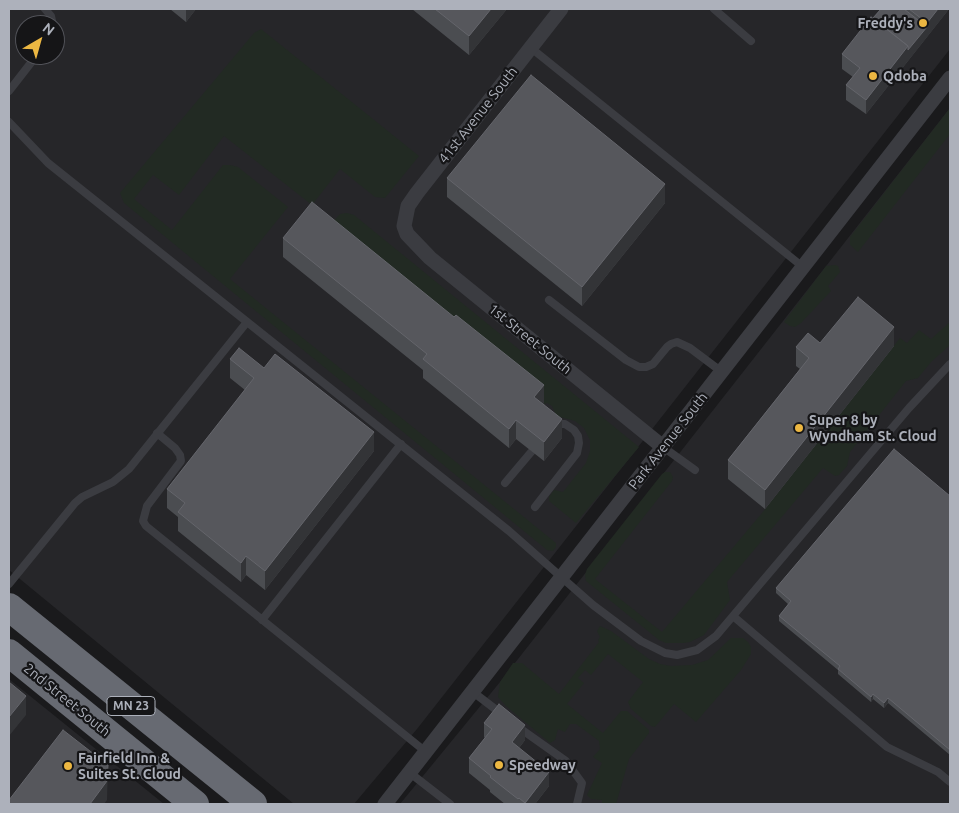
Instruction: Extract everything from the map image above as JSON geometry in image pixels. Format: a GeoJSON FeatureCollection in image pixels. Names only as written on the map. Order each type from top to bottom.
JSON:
{"type":"FeatureCollection","features":[{"type":"Feature","properties":{"kind":"highway","name":"MN 23"},"geometry":{"type":"LineString","coordinates":[[9,607],[253,804]]}},
{"type":"Feature","properties":{"kind":"highway","name":"2nd Street South"},"geometry":{"type":"LineString","coordinates":[[9,653],[195,804]]}},
{"type":"Feature","properties":{"kind":"street","name":"41st Avenue South"},"geometry":{"type":"LineString","coordinates":[[404,226],[405,214],[412,200],[561,9]]}},
{"type":"Feature","properties":{"kind":"street","name":"Park Avenue South"},"geometry":{"type":"LineString","coordinates":[[385,804],[950,78]]}},
{"type":"Feature","properties":{"kind":"street","name":"1st Street South"},"geometry":{"type":"LineString","coordinates":[[404,226],[407,234],[430,258],[663,447]]}},
{"type":"Feature","properties":{"kind":"lane"},"geometry":{"type":"LineString","coordinates":[[717,10],[751,41]]}},
{"type":"Feature","properties":{"kind":"lane"},"geometry":{"type":"LineString","coordinates":[[531,48],[803,267]]}},
{"type":"Feature","properties":{"kind":"lane"},"geometry":{"type":"LineString","coordinates":[[9,91],[30,65]]}},
{"type":"Feature","properties":{"kind":"lane"},"geometry":{"type":"LineString","coordinates":[[9,122],[48,162],[508,531],[562,578],[641,641],[665,654],[676,655],[698,650],[716,636],[910,408],[950,364]]}},
{"type":"Feature","properties":{"kind":"lane"},"geometry":{"type":"LineString","coordinates":[[549,300],[626,360],[639,367],[653,364],[667,347],[677,342],[690,348],[722,372]]}},
{"type":"Feature","properties":{"kind":"lane"},"geometry":{"type":"LineString","coordinates":[[9,584],[75,503],[82,497],[122,476],[247,322]]}},
{"type":"Feature","properties":{"kind":"lane"},"geometry":{"type":"LineString","coordinates":[[535,507],[577,452],[579,443],[578,436],[570,426],[560,424],[551,429]]}},
{"type":"Feature","properties":{"kind":"lane"},"geometry":{"type":"LineString","coordinates":[[157,434],[175,448],[182,461],[147,506],[143,520],[152,532],[426,752]]}},
{"type":"Feature","properties":{"kind":"lane"},"geometry":{"type":"LineString","coordinates":[[262,620],[400,444]]}},
{"type":"Feature","properties":{"kind":"lane"},"geometry":{"type":"LineString","coordinates":[[663,447],[695,470]]}},
{"type":"Feature","properties":{"kind":"lane"},"geometry":{"type":"LineString","coordinates":[[505,483],[532,451]]}},
{"type":"Feature","properties":{"kind":"lane"},"geometry":{"type":"LineString","coordinates":[[733,616],[887,747],[934,770],[950,782]]}},
{"type":"Feature","properties":{"kind":"lane"},"geometry":{"type":"LineString","coordinates":[[473,692],[546,749],[566,761],[582,783],[578,804]]}},
{"type":"Feature","properties":{"kind":"lane"},"geometry":{"type":"LineString","coordinates":[[410,773],[450,804]]}},
{"type":"Feature","properties":{"kind":"shaded area"},"geometry":{"type":"Polygon","coordinates":[[[9,9],[950,9],[950,49],[417,729],[354,804],[294,804],[9,570],[9,9]]]}},
{"type":"Feature","properties":{"kind":"shaded area"},"geometry":{"type":"Polygon","coordinates":[[[261,29],[419,156],[385,198],[375,197],[340,169],[312,205],[224,136],[179,195],[153,175],[134,199],[172,230],[223,165],[230,165],[238,167],[288,207],[230,279],[556,543],[553,551],[547,550],[124,203],[120,193],[254,33],[261,29]]]}},
{"type":"Feature","properties":{"kind":"shaded area"},"geometry":{"type":"Polygon","coordinates":[[[950,108],[950,804],[400,804],[500,682],[950,108]]]}},
{"type":"Feature","properties":{"kind":"shaded area"},"geometry":{"type":"Polygon","coordinates":[[[950,108],[950,134],[858,252],[850,245],[850,237],[950,108]]]}},
{"type":"Feature","properties":{"kind":"shaded area"},"geometry":{"type":"Polygon","coordinates":[[[340,214],[354,215],[639,447],[576,523],[549,501],[549,497],[554,490],[563,492],[586,463],[590,451],[590,440],[584,428],[575,421],[560,417],[552,420],[555,412],[552,406],[547,403],[544,404],[324,231],[340,214]]]}},
{"type":"Feature","properties":{"kind":"shaded area"},"geometry":{"type":"Polygon","coordinates":[[[826,266],[838,266],[840,272],[828,286],[831,291],[795,327],[784,322],[826,266]]]}},
{"type":"Feature","properties":{"kind":"shaded area"},"geometry":{"type":"Polygon","coordinates":[[[950,322],[950,345],[931,362],[918,378],[906,381],[850,452],[847,466],[839,475],[835,476],[823,468],[727,582],[730,600],[704,635],[690,642],[683,643],[666,643],[659,640],[586,581],[587,569],[662,474],[670,472],[673,477],[672,481],[595,579],[662,632],[762,513],[900,338],[907,343],[919,330],[931,339],[950,322]]]}},
{"type":"Feature","properties":{"kind":"shaded area"},"geometry":{"type":"Polygon","coordinates":[[[600,626],[611,631],[649,659],[671,666],[692,665],[708,660],[731,638],[743,638],[751,647],[751,654],[741,670],[696,722],[674,704],[655,727],[651,726],[631,709],[628,702],[643,682],[608,654],[591,675],[585,670],[578,678],[584,683],[567,704],[603,733],[621,711],[627,711],[649,730],[649,733],[629,759],[616,804],[602,804],[602,800],[591,799],[587,795],[602,763],[593,757],[600,749],[599,741],[576,724],[570,724],[565,732],[558,729],[555,740],[550,743],[498,697],[500,682],[513,663],[522,663],[559,694],[599,642],[600,637],[597,631],[600,626]]]}},
{"type":"Feature","properties":{"kind":"shaded area"},"geometry":{"type":"Polygon","coordinates":[[[9,679],[164,804],[9,804],[9,679]]]}},
{"type":"Feature","properties":{"kind":"building"},"geometry":{"type":"Polygon","coordinates":[[[435,9],[491,9],[469,36],[435,9]]]}},
{"type":"Feature","properties":{"kind":"building"},"geometry":{"type":"Polygon","coordinates":[[[881,9],[904,9],[927,27],[908,50],[908,46],[873,18],[881,9]]]}},
{"type":"Feature","properties":{"kind":"building"},"geometry":{"type":"Polygon","coordinates":[[[909,9],[938,9],[927,23],[909,9]]]}},
{"type":"Feature","properties":{"kind":"building","name":"Qdoba"},"geometry":{"type":"Polygon","coordinates":[[[871,17],[908,46],[866,100],[846,85],[860,68],[842,54],[871,17]]]}},
{"type":"Feature","properties":{"kind":"building"},"geometry":{"type":"Polygon","coordinates":[[[531,75],[665,184],[582,287],[447,178],[531,75]]]}},
{"type":"Feature","properties":{"kind":"building"},"geometry":{"type":"Polygon","coordinates":[[[312,202],[454,317],[456,315],[544,385],[534,397],[562,419],[544,442],[516,420],[509,429],[423,359],[427,354],[283,238],[312,202]]]}},
{"type":"Feature","properties":{"kind":"building","name":"Super 8 by Wyndham St. Cloud"},"geometry":{"type":"Polygon","coordinates":[[[858,297],[894,327],[765,490],[728,460],[809,358],[796,347],[808,333],[820,343],[858,297]]]}},
{"type":"Feature","properties":{"kind":"building"},"geometry":{"type":"Polygon","coordinates":[[[239,348],[264,368],[275,354],[374,432],[265,571],[246,556],[241,563],[178,512],[185,503],[167,489],[254,378],[230,359],[239,348]]]}},
{"type":"Feature","properties":{"kind":"building"},"geometry":{"type":"Polygon","coordinates":[[[894,449],[950,496],[950,750],[888,698],[884,703],[873,694],[871,697],[838,669],[840,666],[779,616],[791,601],[776,588],[894,449]]]}},
{"type":"Feature","properties":{"kind":"building"},"geometry":{"type":"Polygon","coordinates":[[[9,682],[26,696],[9,717],[9,682]]]}},
{"type":"Feature","properties":{"kind":"building","name":"Speedway"},"geometry":{"type":"Polygon","coordinates":[[[499,704],[525,725],[512,742],[549,772],[525,803],[490,777],[469,758],[492,729],[484,723],[499,704]]]}},
{"type":"Feature","properties":{"kind":"building","name":"Fairfield Inn & Suites St. Cloud"},"geometry":{"type":"Polygon","coordinates":[[[63,730],[108,765],[107,781],[90,804],[9,804],[9,800],[63,730]]]}},
{"type":"Feature","properties":{"kind":"place","name":"Freddy's"},"geometry":{"type":"Point","coordinates":[923,23]}},
{"type":"Feature","properties":{"kind":"place","name":"Qdoba"},"geometry":{"type":"Point","coordinates":[873,76]}},
{"type":"Feature","properties":{"kind":"place","name":"Super 8 by Wyndham St. Cloud"},"geometry":{"type":"Point","coordinates":[799,428]}},
{"type":"Feature","properties":{"kind":"place","name":"Speedway"},"geometry":{"type":"Point","coordinates":[499,765]}},
{"type":"Feature","properties":{"kind":"place","name":"Fairfield Inn & Suites St. Cloud"},"geometry":{"type":"Point","coordinates":[68,766]}}]}
